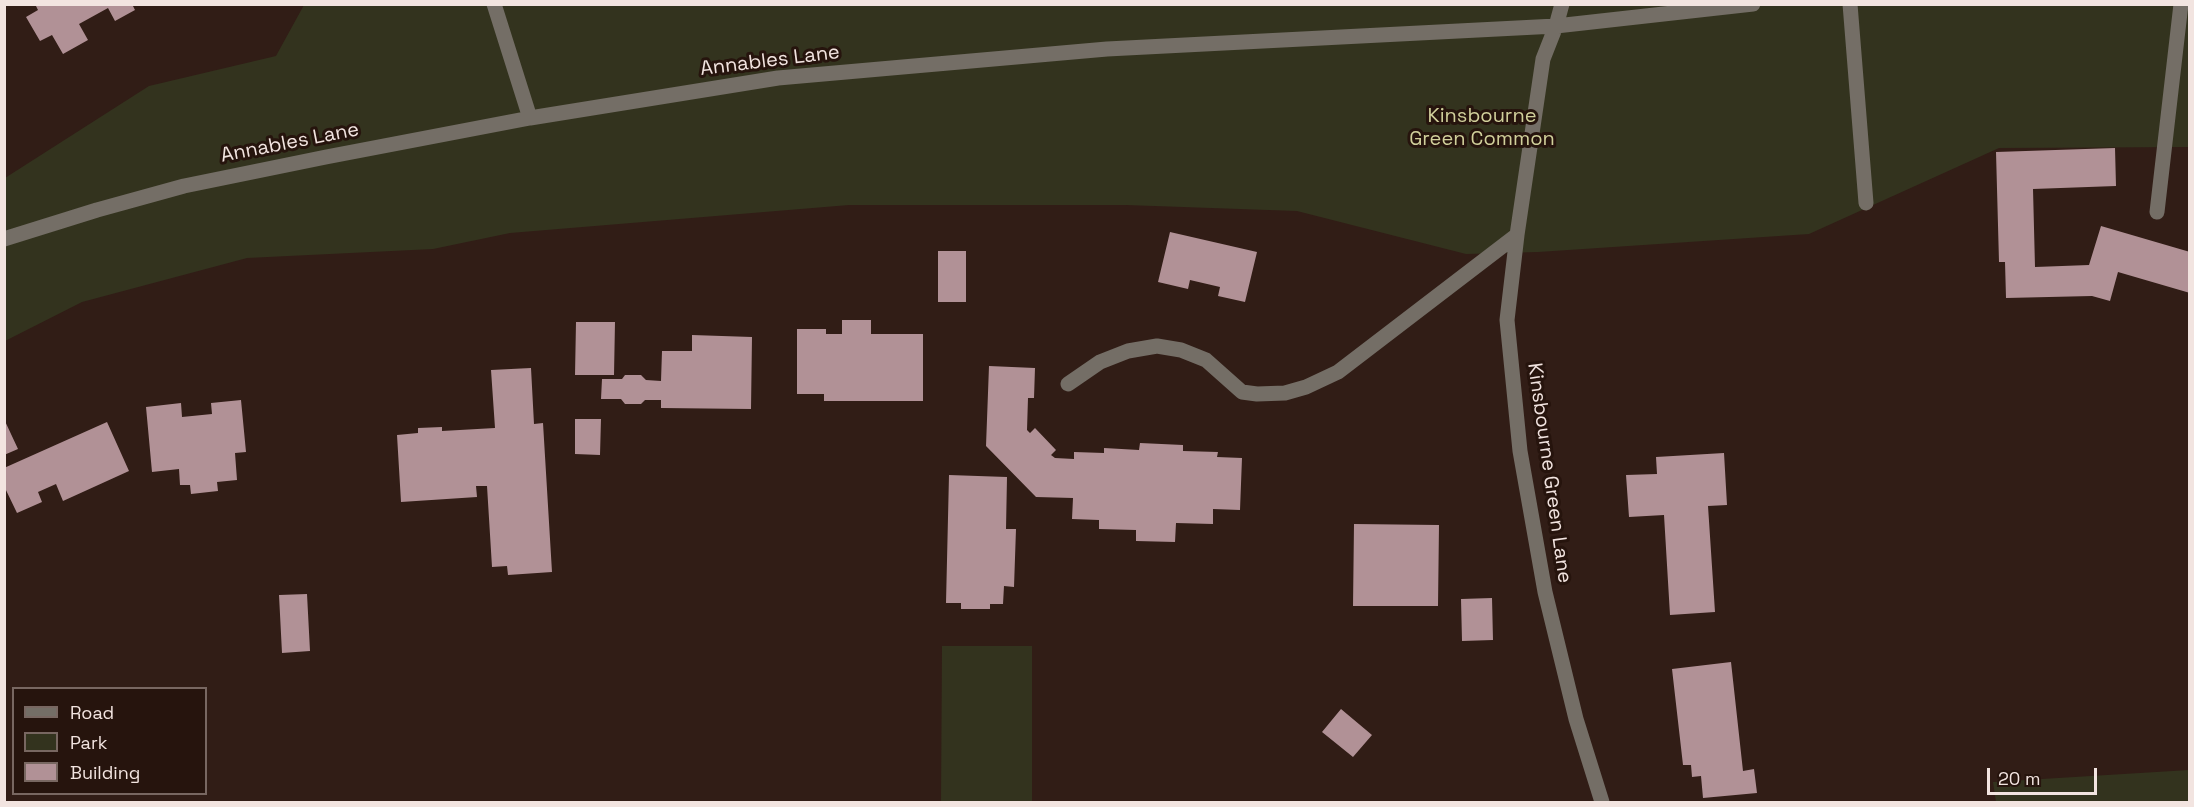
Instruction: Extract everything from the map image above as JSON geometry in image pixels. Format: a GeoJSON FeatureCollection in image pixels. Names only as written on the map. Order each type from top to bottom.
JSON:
{"type":"FeatureCollection","features":[{"type":"Feature","properties":{"kind":"street"},"geometry":{"type":"LineString","coordinates":[[494,4],[530,118]]}},
{"type":"Feature","properties":{"kind":"street","name":"Kinsbourne Green Lane"},"geometry":{"type":"LineString","coordinates":[[1562,4],[1543,59],[1517,235],[1508,320],[1520,451],[1545,592],[1576,719],[1602,802]]}},
{"type":"Feature","properties":{"kind":"street","name":"Annables Lane"},"geometry":{"type":"LineString","coordinates":[[4,239],[184,186],[530,118],[778,78],[1107,49],[1556,26],[1753,4]]}},
{"type":"Feature","properties":{"kind":"street"},"geometry":{"type":"LineString","coordinates":[[1850,4],[1866,203]]}},
{"type":"Feature","properties":{"kind":"street"},"geometry":{"type":"LineString","coordinates":[[2157,212],[2181,4]]}},
{"type":"Feature","properties":{"kind":"street"},"geometry":{"type":"LineString","coordinates":[[1068,384],[1100,362],[1128,351],[1157,346],[1181,350],[1206,360],[1242,392],[1285,393],[1306,387],[1338,372],[1517,235]]}},
{"type":"Feature","properties":{"kind":"green space","name":"Kinsbourne Green Common"},"geometry":{"type":"Polygon","coordinates":[[[304,5],[2189,5],[2189,147],[1999,148],[1809,234],[1538,252],[1466,254],[1297,211],[1126,205],[849,205],[510,233],[433,249],[247,258],[82,302],[5,341],[5,178],[149,86],[276,56],[304,5]]]}},
{"type":"Feature","properties":{"kind":"green space"},"geometry":{"type":"Polygon","coordinates":[[[942,646],[1032,646],[1032,802],[941,802],[942,646]]]}},
{"type":"Feature","properties":{"kind":"green space"},"geometry":{"type":"Polygon","coordinates":[[[2189,770],[2189,802],[1996,802],[1993,782],[2189,770]]]}},
{"type":"Feature","properties":{"kind":"building"},"geometry":{"type":"Polygon","coordinates":[[[35,4],[132,4],[135,10],[115,21],[108,8],[79,24],[88,40],[63,54],[52,35],[40,41],[26,17],[38,10],[35,4]]]}},
{"type":"Feature","properties":{"kind":"building"},"geometry":{"type":"Polygon","coordinates":[[[2115,148],[2116,186],[2033,189],[2035,267],[2089,265],[2101,226],[2190,252],[2190,293],[2118,272],[2110,301],[2092,296],[2006,298],[2005,262],[1999,262],[1996,152],[2115,148]]]}},
{"type":"Feature","properties":{"kind":"building"},"geometry":{"type":"Polygon","coordinates":[[[1170,232],[1257,252],[1245,302],[1218,296],[1220,287],[1190,280],[1188,289],[1158,282],[1170,232]]]}},
{"type":"Feature","properties":{"kind":"building"},"geometry":{"type":"Polygon","coordinates":[[[938,251],[966,251],[966,302],[938,302],[938,251]]]}},
{"type":"Feature","properties":{"kind":"building"},"geometry":{"type":"Polygon","coordinates":[[[842,320],[871,320],[871,334],[923,334],[923,401],[824,401],[824,394],[797,394],[797,329],[826,329],[826,334],[842,334],[842,320]]]}},
{"type":"Feature","properties":{"kind":"building"},"geometry":{"type":"Polygon","coordinates":[[[576,322],[615,322],[614,375],[575,375],[576,322]]]}},
{"type":"Feature","properties":{"kind":"building"},"geometry":{"type":"Polygon","coordinates":[[[692,335],[752,337],[751,409],[661,408],[661,400],[625,404],[621,399],[601,399],[602,379],[622,379],[625,375],[641,375],[646,380],[661,381],[662,351],[692,351],[692,335]]]}},
{"type":"Feature","properties":{"kind":"building"},"geometry":{"type":"Polygon","coordinates":[[[989,366],[1035,368],[1034,398],[1028,398],[1027,430],[1030,433],[1035,428],[1056,450],[1051,455],[1055,458],[1074,459],[1074,452],[1104,453],[1104,448],[1139,450],[1140,443],[1183,445],[1183,451],[1218,452],[1217,457],[1242,458],[1240,510],[1213,509],[1213,524],[1176,523],[1175,542],[1136,541],[1136,530],[1099,529],[1099,520],[1072,519],[1073,498],[1036,497],[986,446],[989,366]]]}},
{"type":"Feature","properties":{"kind":"building"},"geometry":{"type":"Polygon","coordinates":[[[531,368],[534,424],[543,423],[552,572],[508,575],[507,566],[492,567],[487,486],[476,486],[477,497],[401,502],[397,435],[418,433],[418,428],[442,427],[442,431],[495,428],[491,370],[531,368]]]}},
{"type":"Feature","properties":{"kind":"building"},"geometry":{"type":"Polygon","coordinates":[[[241,400],[246,452],[235,453],[237,480],[217,482],[218,491],[191,494],[190,485],[180,485],[179,469],[152,472],[146,407],[181,403],[182,417],[212,414],[211,403],[241,400]]]}},
{"type":"Feature","properties":{"kind":"building"},"geometry":{"type":"Polygon","coordinates":[[[4,419],[18,449],[4,455],[4,419]]]}},
{"type":"Feature","properties":{"kind":"building"},"geometry":{"type":"Polygon","coordinates":[[[575,419],[601,419],[600,455],[575,454],[575,419]]]}},
{"type":"Feature","properties":{"kind":"building"},"geometry":{"type":"Polygon","coordinates":[[[107,422],[129,471],[63,501],[56,484],[38,492],[42,502],[17,513],[4,486],[4,468],[107,422]]]}},
{"type":"Feature","properties":{"kind":"building"},"geometry":{"type":"Polygon","coordinates":[[[1724,453],[1727,505],[1708,506],[1715,612],[1670,615],[1664,515],[1629,517],[1626,475],[1657,474],[1656,457],[1724,453]]]}},
{"type":"Feature","properties":{"kind":"building"},"geometry":{"type":"Polygon","coordinates":[[[949,475],[1007,477],[1006,529],[1016,529],[1014,587],[1004,586],[1003,604],[990,604],[990,609],[961,609],[961,603],[946,603],[949,475]]]}},
{"type":"Feature","properties":{"kind":"building"},"geometry":{"type":"Polygon","coordinates":[[[1354,524],[1439,525],[1438,606],[1353,606],[1354,524]]]}},
{"type":"Feature","properties":{"kind":"building"},"geometry":{"type":"Polygon","coordinates":[[[307,594],[310,651],[282,653],[279,595],[307,594]]]}},
{"type":"Feature","properties":{"kind":"building"},"geometry":{"type":"Polygon","coordinates":[[[1492,598],[1493,640],[1462,641],[1461,599],[1492,598]]]}},
{"type":"Feature","properties":{"kind":"building"},"geometry":{"type":"Polygon","coordinates":[[[1731,662],[1743,771],[1754,769],[1757,793],[1703,798],[1701,776],[1692,777],[1691,765],[1683,765],[1672,669],[1731,662]]]}},
{"type":"Feature","properties":{"kind":"building"},"geometry":{"type":"Polygon","coordinates":[[[1341,709],[1372,735],[1353,757],[1322,732],[1341,709]]]}}]}
